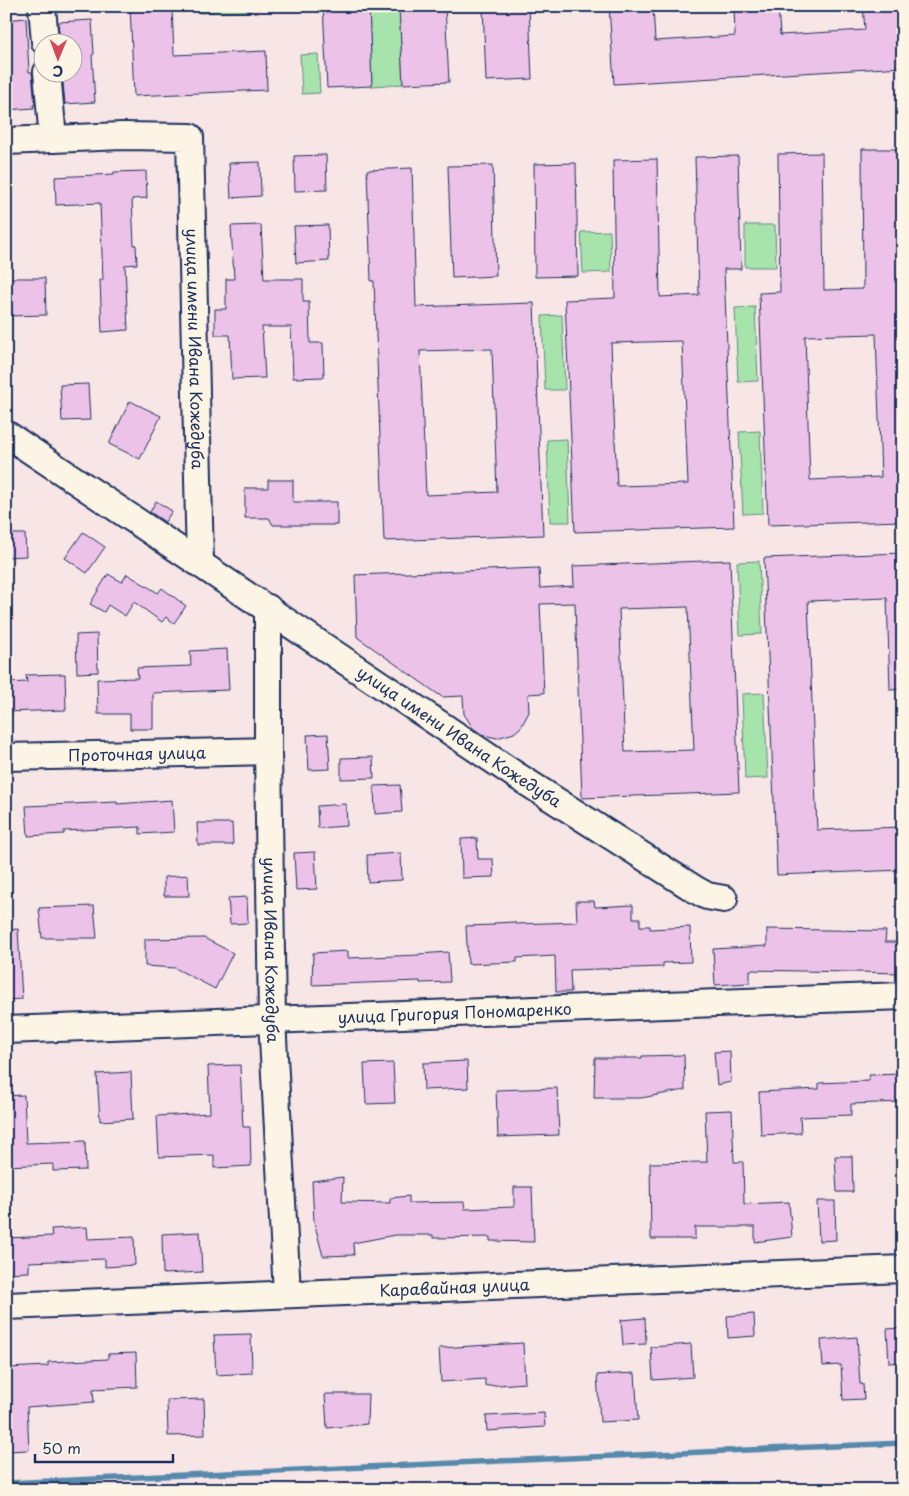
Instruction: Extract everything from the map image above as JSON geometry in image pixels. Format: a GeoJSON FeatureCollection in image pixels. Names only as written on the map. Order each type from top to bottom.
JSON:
{"type":"FeatureCollection","features":[{"type":"Feature","properties":{"kind":"street"},"geometry":{"type":"LineString","coordinates":[[42,6],[44,32]]}},
{"type":"Feature","properties":{"kind":"street"},"geometry":{"type":"LineString","coordinates":[[6,141],[52,139],[48,82]]}},
{"type":"Feature","properties":{"kind":"street","name":"улица имени Ивана Кожедуба"},"geometry":{"type":"LineString","coordinates":[[52,139],[190,136],[200,563]]}},
{"type":"Feature","properties":{"kind":"street","name":"улица имени Ивана Кожедуба"},"geometry":{"type":"LineString","coordinates":[[6,434],[533,787],[696,890],[707,896],[724,898]]}},
{"type":"Feature","properties":{"kind":"street","name":"улица Ивана Кожедуба"},"geometry":{"type":"LineString","coordinates":[[268,608],[272,1020],[287,1293]]}},
{"type":"Feature","properties":{"kind":"street","name":"Проточная улица"},"geometry":{"type":"LineString","coordinates":[[6,757],[268,751]]}},
{"type":"Feature","properties":{"kind":"street","name":"улица Григория Пономаренко"},"geometry":{"type":"LineString","coordinates":[[6,1030],[903,996]]}},
{"type":"Feature","properties":{"kind":"street","name":"Каравайная улица"},"geometry":{"type":"LineString","coordinates":[[6,1306],[903,1269]]}},
{"type":"Feature","properties":{"kind":"green space"},"geometry":{"type":"Polygon","coordinates":[[[199,6],[251,6],[251,11],[199,13],[199,6]]]}},
{"type":"Feature","properties":{"kind":"green space"},"geometry":{"type":"Polygon","coordinates":[[[369,6],[399,6],[403,84],[372,86],[369,6]]]}},
{"type":"Feature","properties":{"kind":"green space"},"geometry":{"type":"Polygon","coordinates":[[[318,54],[320,93],[302,94],[300,55],[318,54]]]}},
{"type":"Feature","properties":{"kind":"green space"},"geometry":{"type":"Polygon","coordinates":[[[745,225],[775,225],[776,267],[745,267],[745,225]]]}},
{"type":"Feature","properties":{"kind":"green space"},"geometry":{"type":"Polygon","coordinates":[[[610,231],[611,272],[583,273],[581,232],[610,231]]]}},
{"type":"Feature","properties":{"kind":"green space"},"geometry":{"type":"Polygon","coordinates":[[[755,307],[758,381],[738,382],[735,308],[755,307]]]}},
{"type":"Feature","properties":{"kind":"green space"},"geometry":{"type":"Polygon","coordinates":[[[562,315],[565,390],[545,390],[542,316],[562,315]]]}},
{"type":"Feature","properties":{"kind":"green space"},"geometry":{"type":"Polygon","coordinates":[[[760,431],[763,513],[743,514],[739,432],[760,431]]]}},
{"type":"Feature","properties":{"kind":"green space"},"geometry":{"type":"Polygon","coordinates":[[[567,439],[570,522],[550,522],[547,440],[567,439]]]}},
{"type":"Feature","properties":{"kind":"green space"},"geometry":{"type":"Polygon","coordinates":[[[759,561],[762,634],[740,635],[737,562],[759,561]]]}},
{"type":"Feature","properties":{"kind":"green space"},"geometry":{"type":"Polygon","coordinates":[[[764,693],[768,778],[745,779],[742,694],[764,693]]]}},
{"type":"Feature","properties":{"kind":"building"},"geometry":{"type":"Polygon","coordinates":[[[130,6],[172,6],[174,55],[266,51],[267,90],[134,96],[130,6]]]}},
{"type":"Feature","properties":{"kind":"building"},"geometry":{"type":"Polygon","coordinates":[[[323,6],[369,6],[372,86],[327,88],[323,6]]]}},
{"type":"Feature","properties":{"kind":"building"},"geometry":{"type":"Polygon","coordinates":[[[399,6],[445,6],[449,82],[403,84],[399,6]]]}},
{"type":"Feature","properties":{"kind":"building"},"geometry":{"type":"Polygon","coordinates":[[[483,6],[529,6],[532,79],[486,81],[483,6]]]}},
{"type":"Feature","properties":{"kind":"building"},"geometry":{"type":"Polygon","coordinates":[[[609,6],[653,6],[655,41],[735,36],[734,6],[778,6],[780,35],[865,30],[863,6],[903,6],[903,67],[614,84],[609,6]]]}},
{"type":"Feature","properties":{"kind":"building"},"geometry":{"type":"Polygon","coordinates":[[[26,18],[29,72],[32,72],[34,108],[6,110],[6,20],[26,18]]]}},
{"type":"Feature","properties":{"kind":"building"},"geometry":{"type":"Polygon","coordinates":[[[92,20],[95,102],[65,104],[63,82],[82,82],[82,32],[59,32],[58,22],[92,20]]]}},
{"type":"Feature","properties":{"kind":"building"},"geometry":{"type":"Polygon","coordinates":[[[862,149],[903,149],[903,521],[768,525],[759,293],[780,292],[778,154],[822,153],[824,290],[863,289],[862,149]],[[876,334],[805,336],[810,480],[881,477],[876,334]]]}},
{"type":"Feature","properties":{"kind":"building"},"geometry":{"type":"Polygon","coordinates":[[[326,155],[327,190],[295,191],[294,156],[326,155]]]}},
{"type":"Feature","properties":{"kind":"building"},"geometry":{"type":"Polygon","coordinates":[[[738,156],[741,269],[724,269],[734,527],[575,532],[565,300],[615,298],[613,160],[657,159],[660,297],[699,295],[695,157],[738,156]],[[682,341],[611,343],[617,486],[688,484],[682,341]]]}},
{"type":"Feature","properties":{"kind":"building"},"geometry":{"type":"Polygon","coordinates":[[[260,162],[261,196],[231,198],[229,163],[260,162]]]}},
{"type":"Feature","properties":{"kind":"building"},"geometry":{"type":"Polygon","coordinates":[[[576,163],[578,276],[535,277],[534,164],[576,163]]]}},
{"type":"Feature","properties":{"kind":"building"},"geometry":{"type":"Polygon","coordinates":[[[493,165],[496,276],[452,278],[448,166],[493,165]]]}},
{"type":"Feature","properties":{"kind":"building"},"geometry":{"type":"Polygon","coordinates":[[[412,168],[416,307],[534,303],[543,535],[384,541],[374,281],[371,281],[367,170],[412,168]],[[492,349],[420,351],[426,495],[497,492],[492,349]]]}},
{"type":"Feature","properties":{"kind":"building"},"geometry":{"type":"Polygon","coordinates":[[[146,171],[147,198],[132,199],[134,245],[136,245],[137,264],[125,265],[128,330],[102,332],[100,280],[103,280],[100,203],[56,205],[55,177],[146,171]]]}},
{"type":"Feature","properties":{"kind":"building"},"geometry":{"type":"Polygon","coordinates":[[[261,225],[264,279],[303,279],[303,302],[309,302],[310,343],[323,343],[324,377],[293,378],[291,327],[262,327],[265,378],[232,379],[230,335],[215,335],[215,309],[226,309],[226,279],[234,279],[231,226],[261,225]]]}},
{"type":"Feature","properties":{"kind":"building"},"geometry":{"type":"Polygon","coordinates":[[[328,225],[329,261],[296,263],[294,226],[328,225]]]}},
{"type":"Feature","properties":{"kind":"building"},"geometry":{"type":"Polygon","coordinates":[[[6,278],[45,278],[46,315],[6,316],[6,278]]]}},
{"type":"Feature","properties":{"kind":"building"},"geometry":{"type":"Polygon","coordinates":[[[88,384],[90,420],[62,421],[60,385],[88,384]]]}},
{"type":"Feature","properties":{"kind":"building"},"geometry":{"type":"Polygon","coordinates":[[[130,401],[161,416],[140,459],[109,444],[130,401]]]}},
{"type":"Feature","properties":{"kind":"building"},"geometry":{"type":"Polygon","coordinates":[[[268,480],[293,480],[293,502],[337,502],[337,525],[273,525],[269,518],[245,518],[245,488],[268,488],[268,480]]]}},
{"type":"Feature","properties":{"kind":"building"},"geometry":{"type":"Polygon","coordinates":[[[156,501],[172,511],[165,522],[150,512],[156,501]]]}},
{"type":"Feature","properties":{"kind":"building"},"geometry":{"type":"Polygon","coordinates":[[[83,532],[105,547],[87,573],[65,558],[83,532]]]}},
{"type":"Feature","properties":{"kind":"building"},"geometry":{"type":"Polygon","coordinates":[[[6,534],[25,534],[26,556],[6,557],[6,534]]]}},
{"type":"Feature","properties":{"kind":"building"},"geometry":{"type":"Polygon","coordinates":[[[903,553],[903,689],[890,690],[887,598],[808,601],[817,830],[903,827],[903,870],[777,875],[764,558],[903,553]]]}},
{"type":"Feature","properties":{"kind":"building"},"geometry":{"type":"Polygon","coordinates":[[[730,560],[739,792],[582,798],[575,603],[540,604],[544,693],[528,694],[529,712],[521,727],[514,733],[497,738],[483,735],[473,728],[464,714],[463,696],[442,697],[357,637],[355,575],[539,568],[540,588],[574,586],[573,566],[730,560]],[[688,607],[619,609],[625,752],[694,750],[688,607]]]}},
{"type":"Feature","properties":{"kind":"building"},"geometry":{"type":"Polygon","coordinates":[[[108,574],[122,582],[127,574],[158,593],[162,588],[186,606],[174,623],[166,617],[162,622],[134,602],[125,616],[108,605],[104,612],[90,604],[108,574]]]}},
{"type":"Feature","properties":{"kind":"building"},"geometry":{"type":"Polygon","coordinates":[[[97,634],[98,672],[77,673],[76,635],[97,634]]]}},
{"type":"Feature","properties":{"kind":"building"},"geometry":{"type":"Polygon","coordinates":[[[227,649],[229,690],[153,693],[153,729],[130,729],[130,714],[98,714],[97,679],[138,678],[137,668],[191,666],[190,651],[227,649]]]}},
{"type":"Feature","properties":{"kind":"building"},"geometry":{"type":"Polygon","coordinates":[[[65,674],[66,710],[6,712],[6,683],[27,682],[26,675],[65,674]]]}},
{"type":"Feature","properties":{"kind":"building"},"geometry":{"type":"Polygon","coordinates":[[[328,734],[330,769],[309,770],[307,735],[328,734]]]}},
{"type":"Feature","properties":{"kind":"building"},"geometry":{"type":"Polygon","coordinates":[[[373,757],[374,778],[341,779],[341,758],[373,757]]]}},
{"type":"Feature","properties":{"kind":"building"},"geometry":{"type":"Polygon","coordinates":[[[400,785],[402,812],[375,814],[374,786],[400,785]]]}},
{"type":"Feature","properties":{"kind":"building"},"geometry":{"type":"Polygon","coordinates":[[[172,800],[174,832],[140,834],[140,827],[64,831],[64,834],[28,836],[26,806],[117,802],[117,804],[172,800]]]}},
{"type":"Feature","properties":{"kind":"building"},"geometry":{"type":"Polygon","coordinates":[[[346,804],[347,826],[318,828],[317,806],[346,804]]]}},
{"type":"Feature","properties":{"kind":"building"},"geometry":{"type":"Polygon","coordinates":[[[197,823],[232,823],[233,845],[198,845],[197,823]]]}},
{"type":"Feature","properties":{"kind":"building"},"geometry":{"type":"Polygon","coordinates":[[[477,838],[478,859],[493,859],[494,877],[462,878],[461,839],[477,838]]]}},
{"type":"Feature","properties":{"kind":"building"},"geometry":{"type":"Polygon","coordinates":[[[315,852],[317,889],[296,890],[294,853],[315,852]]]}},
{"type":"Feature","properties":{"kind":"building"},"geometry":{"type":"Polygon","coordinates":[[[401,853],[402,880],[368,882],[367,855],[401,853]]]}},
{"type":"Feature","properties":{"kind":"building"},"geometry":{"type":"Polygon","coordinates":[[[188,875],[189,896],[164,896],[164,877],[188,875]]]}},
{"type":"Feature","properties":{"kind":"building"},"geometry":{"type":"Polygon","coordinates":[[[247,897],[248,923],[230,924],[228,898],[247,897]]]}},
{"type":"Feature","properties":{"kind":"building"},"geometry":{"type":"Polygon","coordinates":[[[576,901],[594,901],[595,907],[633,905],[633,918],[640,918],[640,926],[650,926],[650,929],[690,927],[691,962],[663,963],[663,967],[570,970],[571,992],[556,992],[555,956],[517,958],[517,962],[468,964],[466,926],[515,922],[515,924],[577,922],[576,901]]]}},
{"type":"Feature","properties":{"kind":"building"},"geometry":{"type":"Polygon","coordinates":[[[94,906],[97,938],[42,938],[39,908],[94,906]]]}},
{"type":"Feature","properties":{"kind":"building"},"geometry":{"type":"Polygon","coordinates":[[[18,929],[22,999],[6,1000],[6,930],[18,929]]]}},
{"type":"Feature","properties":{"kind":"building"},"geometry":{"type":"Polygon","coordinates":[[[767,929],[886,931],[885,942],[903,942],[903,973],[750,970],[750,983],[715,985],[713,949],[767,946],[767,929]]]}},
{"type":"Feature","properties":{"kind":"building"},"geometry":{"type":"Polygon","coordinates":[[[204,938],[233,953],[215,989],[175,968],[145,966],[145,939],[204,938]]]}},
{"type":"Feature","properties":{"kind":"building"},"geometry":{"type":"Polygon","coordinates":[[[348,951],[348,958],[448,952],[450,982],[420,983],[420,981],[312,985],[313,953],[348,951]]]}},
{"type":"Feature","properties":{"kind":"building"},"geometry":{"type":"Polygon","coordinates":[[[730,1051],[731,1082],[717,1085],[714,1052],[730,1051]]]}},
{"type":"Feature","properties":{"kind":"building"},"geometry":{"type":"Polygon","coordinates":[[[684,1055],[685,1090],[641,1098],[594,1098],[595,1058],[642,1058],[642,1056],[684,1055]]]}},
{"type":"Feature","properties":{"kind":"building"},"geometry":{"type":"Polygon","coordinates":[[[467,1061],[468,1088],[424,1090],[423,1063],[467,1061]]]}},
{"type":"Feature","properties":{"kind":"building"},"geometry":{"type":"Polygon","coordinates":[[[393,1063],[395,1103],[366,1104],[364,1064],[393,1063]]]}},
{"type":"Feature","properties":{"kind":"building"},"geometry":{"type":"Polygon","coordinates":[[[240,1065],[243,1127],[250,1127],[251,1166],[214,1168],[214,1155],[159,1157],[157,1116],[210,1113],[208,1066],[240,1065]]]}},
{"type":"Feature","properties":{"kind":"building"},"geometry":{"type":"Polygon","coordinates":[[[131,1072],[133,1119],[100,1121],[97,1074],[131,1072]]]}},
{"type":"Feature","properties":{"kind":"building"},"geometry":{"type":"Polygon","coordinates":[[[903,1074],[903,1102],[851,1104],[851,1115],[800,1117],[801,1133],[761,1135],[759,1092],[819,1089],[819,1083],[869,1081],[869,1075],[903,1074]]]}},
{"type":"Feature","properties":{"kind":"building"},"geometry":{"type":"Polygon","coordinates":[[[557,1088],[559,1135],[498,1137],[496,1090],[557,1088]]]}},
{"type":"Feature","properties":{"kind":"building"},"geometry":{"type":"Polygon","coordinates":[[[24,1095],[26,1143],[85,1141],[86,1170],[53,1171],[53,1164],[6,1166],[6,1096],[24,1095]]]}},
{"type":"Feature","properties":{"kind":"building"},"geometry":{"type":"Polygon","coordinates":[[[732,1110],[734,1162],[743,1162],[744,1204],[789,1202],[792,1237],[755,1242],[755,1227],[695,1227],[695,1239],[651,1239],[650,1163],[707,1162],[705,1111],[732,1110]]]}},
{"type":"Feature","properties":{"kind":"building"},"geometry":{"type":"Polygon","coordinates":[[[835,1156],[852,1156],[853,1192],[837,1192],[835,1156]]]}},
{"type":"Feature","properties":{"kind":"building"},"geometry":{"type":"Polygon","coordinates":[[[343,1177],[342,1202],[390,1203],[390,1198],[409,1196],[409,1203],[464,1202],[465,1209],[514,1207],[514,1187],[532,1187],[534,1242],[490,1241],[490,1237],[433,1238],[433,1235],[395,1235],[353,1243],[354,1255],[323,1256],[314,1222],[312,1181],[343,1177]]]}},
{"type":"Feature","properties":{"kind":"building"},"geometry":{"type":"Polygon","coordinates":[[[817,1201],[835,1201],[836,1240],[819,1241],[817,1201]]]}},
{"type":"Feature","properties":{"kind":"building"},"geometry":{"type":"Polygon","coordinates":[[[87,1227],[88,1239],[134,1237],[135,1265],[105,1267],[105,1259],[29,1262],[29,1272],[6,1273],[6,1238],[52,1236],[51,1229],[87,1227]]]}},
{"type":"Feature","properties":{"kind":"building"},"geometry":{"type":"Polygon","coordinates":[[[200,1232],[202,1272],[163,1274],[162,1234],[200,1232]]]}},
{"type":"Feature","properties":{"kind":"building"},"geometry":{"type":"Polygon","coordinates":[[[754,1314],[755,1336],[728,1338],[727,1316],[754,1314]]]}},
{"type":"Feature","properties":{"kind":"building"},"geometry":{"type":"Polygon","coordinates":[[[645,1318],[646,1344],[623,1345],[621,1320],[645,1318]]]}},
{"type":"Feature","properties":{"kind":"building"},"geometry":{"type":"Polygon","coordinates":[[[903,1328],[903,1362],[889,1363],[887,1329],[903,1328]]]}},
{"type":"Feature","properties":{"kind":"building"},"geometry":{"type":"Polygon","coordinates":[[[251,1334],[252,1373],[216,1375],[214,1335],[251,1334]]]}},
{"type":"Feature","properties":{"kind":"building"},"geometry":{"type":"Polygon","coordinates":[[[857,1337],[860,1384],[863,1384],[864,1399],[843,1400],[841,1365],[823,1366],[821,1340],[857,1337]]]}},
{"type":"Feature","properties":{"kind":"building"},"geometry":{"type":"Polygon","coordinates":[[[523,1343],[525,1383],[485,1386],[485,1379],[441,1382],[439,1348],[523,1343]]]}},
{"type":"Feature","properties":{"kind":"building"},"geometry":{"type":"Polygon","coordinates":[[[691,1344],[693,1377],[653,1380],[651,1347],[691,1344]]]}},
{"type":"Feature","properties":{"kind":"building"},"geometry":{"type":"Polygon","coordinates":[[[136,1353],[137,1387],[93,1389],[94,1402],[27,1407],[29,1450],[6,1451],[6,1368],[48,1366],[48,1362],[108,1359],[108,1354],[136,1353]]]}},
{"type":"Feature","properties":{"kind":"building"},"geometry":{"type":"Polygon","coordinates":[[[635,1373],[638,1420],[600,1422],[597,1375],[635,1373]]]}},
{"type":"Feature","properties":{"kind":"building"},"geometry":{"type":"Polygon","coordinates":[[[325,1394],[368,1394],[367,1424],[327,1428],[325,1394]]]}},
{"type":"Feature","properties":{"kind":"building"},"geometry":{"type":"Polygon","coordinates":[[[204,1399],[205,1435],[168,1436],[167,1400],[204,1399]]]}},
{"type":"Feature","properties":{"kind":"building"},"geometry":{"type":"Polygon","coordinates":[[[544,1413],[545,1427],[487,1431],[486,1416],[544,1413]]]}},
{"type":"Feature","properties":{"kind":"waterway"},"geometry":{"type":"LineString","coordinates":[[6,1483],[903,1443]]}}]}
